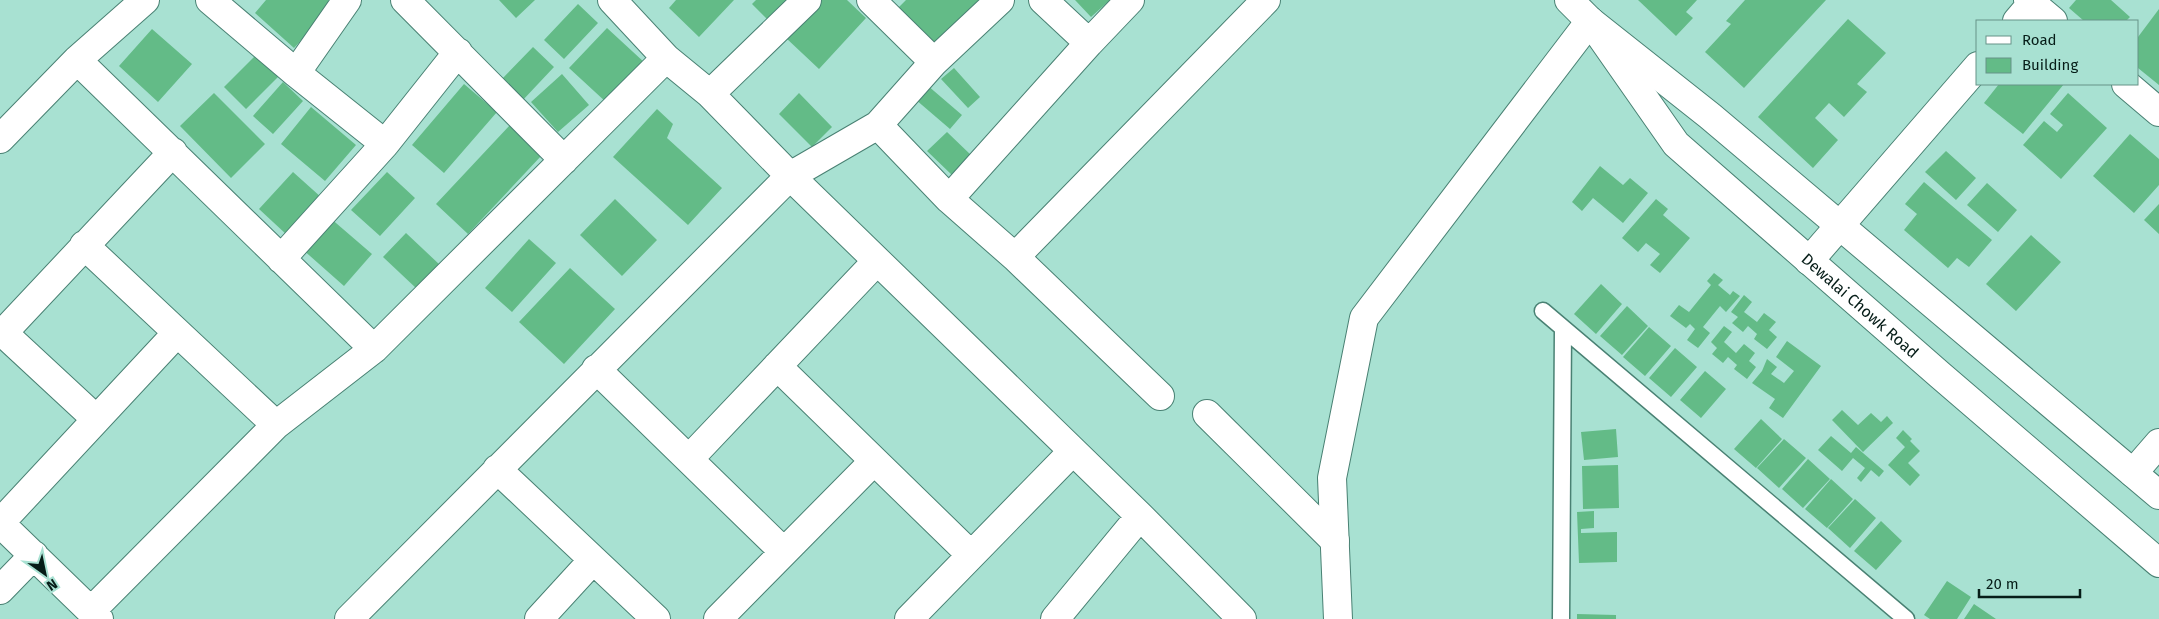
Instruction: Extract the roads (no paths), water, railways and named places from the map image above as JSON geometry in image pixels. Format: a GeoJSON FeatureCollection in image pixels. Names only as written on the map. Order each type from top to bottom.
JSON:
{"type":"FeatureCollection","features":[{"type":"Feature","properties":{"kind":"street"},"geometry":{"type":"LineString","coordinates":[[0,139],[77,60],[145,0]]}},
{"type":"Feature","properties":{"kind":"street"},"geometry":{"type":"LineString","coordinates":[[210,0],[296,73],[385,144]]}},
{"type":"Feature","properties":{"kind":"street"},"geometry":{"type":"LineString","coordinates":[[296,73],[347,0]]}},
{"type":"Feature","properties":{"kind":"street"},"geometry":{"type":"LineString","coordinates":[[405,0],[564,160]]}},
{"type":"Feature","properties":{"kind":"street"},"geometry":{"type":"LineString","coordinates":[[710,94],[807,0]]}},
{"type":"Feature","properties":{"kind":"street"},"geometry":{"type":"LineString","coordinates":[[870,0],[934,62]]}},
{"type":"Feature","properties":{"kind":"street"},"geometry":{"type":"LineString","coordinates":[[349,619],[497,468],[790,176],[878,125],[934,62],[1000,0]]}},
{"type":"Feature","properties":{"kind":"street"},"geometry":{"type":"LineString","coordinates":[[1043,0],[1089,43]]}},
{"type":"Feature","properties":{"kind":"street"},"geometry":{"type":"LineString","coordinates":[[949,199],[1130,0]]}},
{"type":"Feature","properties":{"kind":"street"},"geometry":{"type":"LineString","coordinates":[[1015,257],[1266,0]]}},
{"type":"Feature","properties":{"kind":"street","name":"Dewalai Chowk Road"},"geometry":{"type":"LineString","coordinates":[[1569,0],[1590,21],[1710,116],[2159,495]]}},
{"type":"Feature","properties":{"kind":"street"},"geometry":{"type":"LineString","coordinates":[[625,4],[666,58],[710,94],[790,176],[1140,516],[1242,619]]}},
{"type":"Feature","properties":{"kind":"street"},"geometry":{"type":"LineString","coordinates":[[2028,6],[2051,20]]}},
{"type":"Feature","properties":{"kind":"street"},"geometry":{"type":"LineString","coordinates":[[1338,619],[1332,478],[1364,318],[1590,21]]}},
{"type":"Feature","properties":{"kind":"street","name":"Dewalai Chowk Road"},"geometry":{"type":"LineString","coordinates":[[1590,21],[1676,144],[2159,563]]}},
{"type":"Feature","properties":{"kind":"street"},"geometry":{"type":"LineString","coordinates":[[281,259],[385,144],[458,52]]}},
{"type":"Feature","properties":{"kind":"street"},"geometry":{"type":"LineString","coordinates":[[178,332],[0,523],[95,615],[276,425],[374,349],[666,58]]}},
{"type":"Feature","properties":{"kind":"street"},"geometry":{"type":"LineString","coordinates":[[77,60],[374,349]]}},
{"type":"Feature","properties":{"kind":"street"},"geometry":{"type":"LineString","coordinates":[[1809,261],[1976,68]]}},
{"type":"Feature","properties":{"kind":"street"},"geometry":{"type":"LineString","coordinates":[[2127,85],[2159,112]]}},
{"type":"Feature","properties":{"kind":"street"},"geometry":{"type":"LineString","coordinates":[[878,125],[949,199],[1015,257],[1160,396]]}},
{"type":"Feature","properties":{"kind":"street"},"geometry":{"type":"LineString","coordinates":[[96,420],[1,332],[173,152]]}},
{"type":"Feature","properties":{"kind":"street"},"geometry":{"type":"LineString","coordinates":[[84,245],[276,425]]}},
{"type":"Feature","properties":{"kind":"street"},"geometry":{"type":"LineString","coordinates":[[688,459],[877,261]]}},
{"type":"Feature","properties":{"kind":"street"},"geometry":{"type":"LineString","coordinates":[[777,366],[971,555]]}},
{"type":"Feature","properties":{"kind":"street"},"geometry":{"type":"LineString","coordinates":[[596,369],[784,552]]}},
{"type":"Feature","properties":{"kind":"street"},"geometry":{"type":"LineString","coordinates":[[1207,414],[1335,541]]}},
{"type":"Feature","properties":{"kind":"street"},"geometry":{"type":"LineString","coordinates":[[2133,473],[2159,443]]}},
{"type":"Feature","properties":{"kind":"street"},"geometry":{"type":"LineString","coordinates":[[909,619],[1073,451]]}},
{"type":"Feature","properties":{"kind":"street"},"geometry":{"type":"LineString","coordinates":[[718,619],[874,461]]}},
{"type":"Feature","properties":{"kind":"street"},"geometry":{"type":"LineString","coordinates":[[497,468],[656,619]]}},
{"type":"Feature","properties":{"kind":"street"},"geometry":{"type":"LineString","coordinates":[[1059,617],[1140,516]]}},
{"type":"Feature","properties":{"kind":"street"},"geometry":{"type":"LineString","coordinates":[[0,590],[34,555]]}},
{"type":"Feature","properties":{"kind":"street"},"geometry":{"type":"LineString","coordinates":[[539,619],[593,560]]}},
{"type":"Feature","properties":{"kind":"lane"},"geometry":{"type":"LineString","coordinates":[[1543,311],[1906,619]]}},
{"type":"Feature","properties":{"kind":"lane"},"geometry":{"type":"LineString","coordinates":[[1561,619],[1563,328]]}}]}
